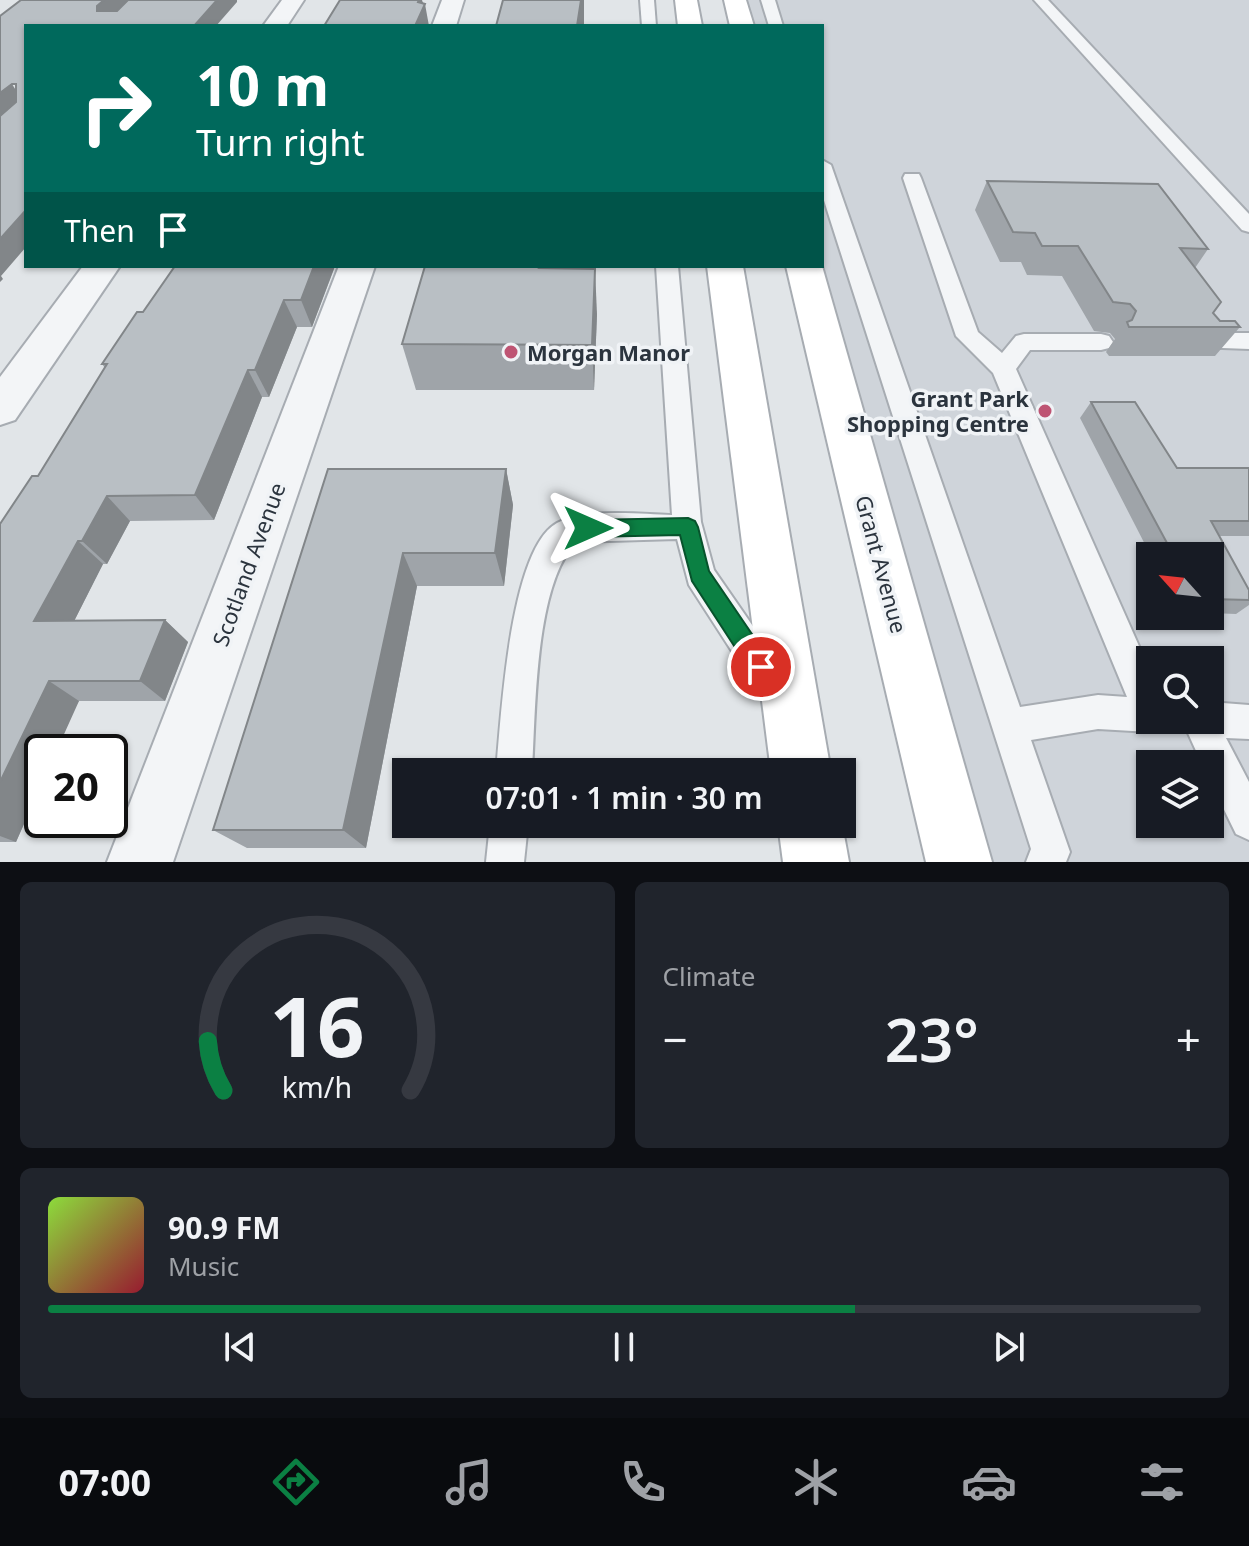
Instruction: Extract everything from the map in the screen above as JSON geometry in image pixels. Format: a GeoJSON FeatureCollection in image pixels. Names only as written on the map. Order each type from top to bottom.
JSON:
{"type":"FeatureCollection","features":[{"type":"Feature","properties":{"kind":"main road"},"geometry":{"type":"LineString","coordinates":[[686,0],[690,24]]}},
{"type":"Feature","properties":{"kind":"main road"},"geometry":{"type":"LineString","coordinates":[[735,0],[741,24]]}},
{"type":"Feature","properties":{"kind":"main road"},"geometry":{"type":"LineString","coordinates":[[725,268],[799,758]]}},
{"type":"Feature","properties":{"kind":"main road","name":"Grant Avenue"},"geometry":{"type":"LineString","coordinates":[[805,268],[959,862]]}},
{"type":"Feature","properties":{"kind":"main road"},"geometry":{"type":"LineString","coordinates":[[812,838],[816,862]]}},
{"type":"Feature","properties":{"kind":"street"},"geometry":{"type":"LineString","coordinates":[[276,24],[293,0]]}},
{"type":"Feature","properties":{"kind":"street"},"geometry":{"type":"LineString","coordinates":[[445,24],[453,0]]}},
{"type":"Feature","properties":{"kind":"street"},"geometry":{"type":"LineString","coordinates":[[0,409],[101,268]]}},
{"type":"Feature","properties":{"kind":"street","name":"Scotland Avenue"},"geometry":{"type":"LineString","coordinates":[[140,862],[356,268]]}},
{"type":"Feature","properties":{"kind":"lane"},"geometry":{"type":"LineString","coordinates":[[647,0],[649,24]]}},
{"type":"Feature","properties":{"kind":"lane"},"geometry":{"type":"LineString","coordinates":[[768,0],[775,24]]}},
{"type":"Feature","properties":{"kind":"lane"},"geometry":{"type":"LineString","coordinates":[[1041,0],[1249,226]]}},
{"type":"Feature","properties":{"kind":"lane"},"geometry":{"type":"LineString","coordinates":[[824,171],[1051,852],[1045,862]]}},
{"type":"Feature","properties":{"kind":"lane"},"geometry":{"type":"LineString","coordinates":[[912,178],[968,336],[1003,368],[1136,680]]}},
{"type":"Feature","properties":{"kind":"lane"},"geometry":{"type":"LineString","coordinates":[[667,268],[688,527],[700,575],[792,714]]}},
{"type":"Feature","properties":{"kind":"lane"},"geometry":{"type":"LineString","coordinates":[[1204,341],[1249,341]]}},
{"type":"Feature","properties":{"kind":"lane"},"geometry":{"type":"LineString","coordinates":[[1003,368],[1024,342],[1101,342]]}},
{"type":"Feature","properties":{"kind":"lane"},"geometry":{"type":"LineString","coordinates":[[515,758],[532,596],[548,548],[566,532],[577,530],[688,527]]}},
{"type":"Feature","properties":{"kind":"lane"},"geometry":{"type":"LineString","coordinates":[[1008,726],[1098,712],[1136,713]]}},
{"type":"Feature","properties":{"kind":"lane"},"geometry":{"type":"LineString","coordinates":[[1224,720],[1249,722]]}},
{"type":"Feature","properties":{"kind":"lane"},"geometry":{"type":"LineString","coordinates":[[1206,734],[1249,821]]}},
{"type":"Feature","properties":{"kind":"lane"},"geometry":{"type":"LineString","coordinates":[[505,862],[508,838]]}},
{"type":"Feature","properties":{"kind":"shaded area","name":"Grant Park Shopping Centre"},"geometry":{"type":"Polygon","coordinates":[[[735,0],[1249,0],[1249,862],[959,862],[822,268],[824,24],[741,24],[735,0]]]}},
{"type":"Feature","properties":{"kind":"building"},"geometry":{"type":"Polygon","coordinates":[[[21,0],[104,0],[97,6],[97,11],[117,11],[128,0],[217,0],[196,24],[24,24],[24,212],[0,239],[0,116],[16,102],[16,84],[0,93],[0,16],[21,0]]]}},
{"type":"Feature","properties":{"kind":"building"},"geometry":{"type":"Polygon","coordinates":[[[340,0],[419,0],[425,4],[416,24],[325,24],[340,0]]]}},
{"type":"Feature","properties":{"kind":"building"},"geometry":{"type":"Polygon","coordinates":[[[503,0],[581,0],[577,24],[497,24],[503,0]]]}},
{"type":"Feature","properties":{"kind":"building"},"geometry":{"type":"Polygon","coordinates":[[[987,181],[1158,184],[1208,249],[1180,248],[1221,302],[1213,313],[1220,321],[1235,321],[1240,327],[1129,327],[1127,322],[1132,320],[1136,311],[1130,304],[1113,302],[1078,246],[1042,246],[1035,233],[1013,232],[987,181]]]}},
{"type":"Feature","properties":{"kind":"building"},"geometry":{"type":"Polygon","coordinates":[[[174,268],[313,268],[301,300],[284,300],[255,370],[248,370],[195,495],[107,496],[34,621],[165,620],[140,681],[49,681],[0,782],[0,524],[32,476],[38,476],[107,364],[102,364],[137,312],[143,312],[174,268]]]}},
{"type":"Feature","properties":{"kind":"building"},"geometry":{"type":"Polygon","coordinates":[[[424,268],[595,269],[592,345],[402,344],[424,268]]]}},
{"type":"Feature","properties":{"kind":"building"},"geometry":{"type":"Polygon","coordinates":[[[1091,402],[1135,402],[1177,468],[1249,468],[1249,521],[1211,521],[1223,542],[1166,542],[1091,402]]]}},
{"type":"Feature","properties":{"kind":"building"},"geometry":{"type":"Polygon","coordinates":[[[328,469],[506,469],[495,553],[403,553],[343,830],[213,830],[328,469]]]}},
{"type":"Feature","properties":{"kind":"building"},"geometry":{"type":"Polygon","coordinates":[[[1224,545],[1249,590],[1249,600],[1224,599],[1224,545]]]}},
{"type":"Feature","properties":{"kind":"place","name":"Morgan Manor"},"geometry":{"type":"Point","coordinates":[511,352]}},
{"type":"Feature","properties":{"kind":"place","name":"Grant Park Shopping Centre"},"geometry":{"type":"Point","coordinates":[1045,411]}},
{"type":"Feature","properties":{"kind":"route"},"geometry":{"type":"LineString","coordinates":[[588,528],[688,527],[700,575],[761,667]]}}]}
